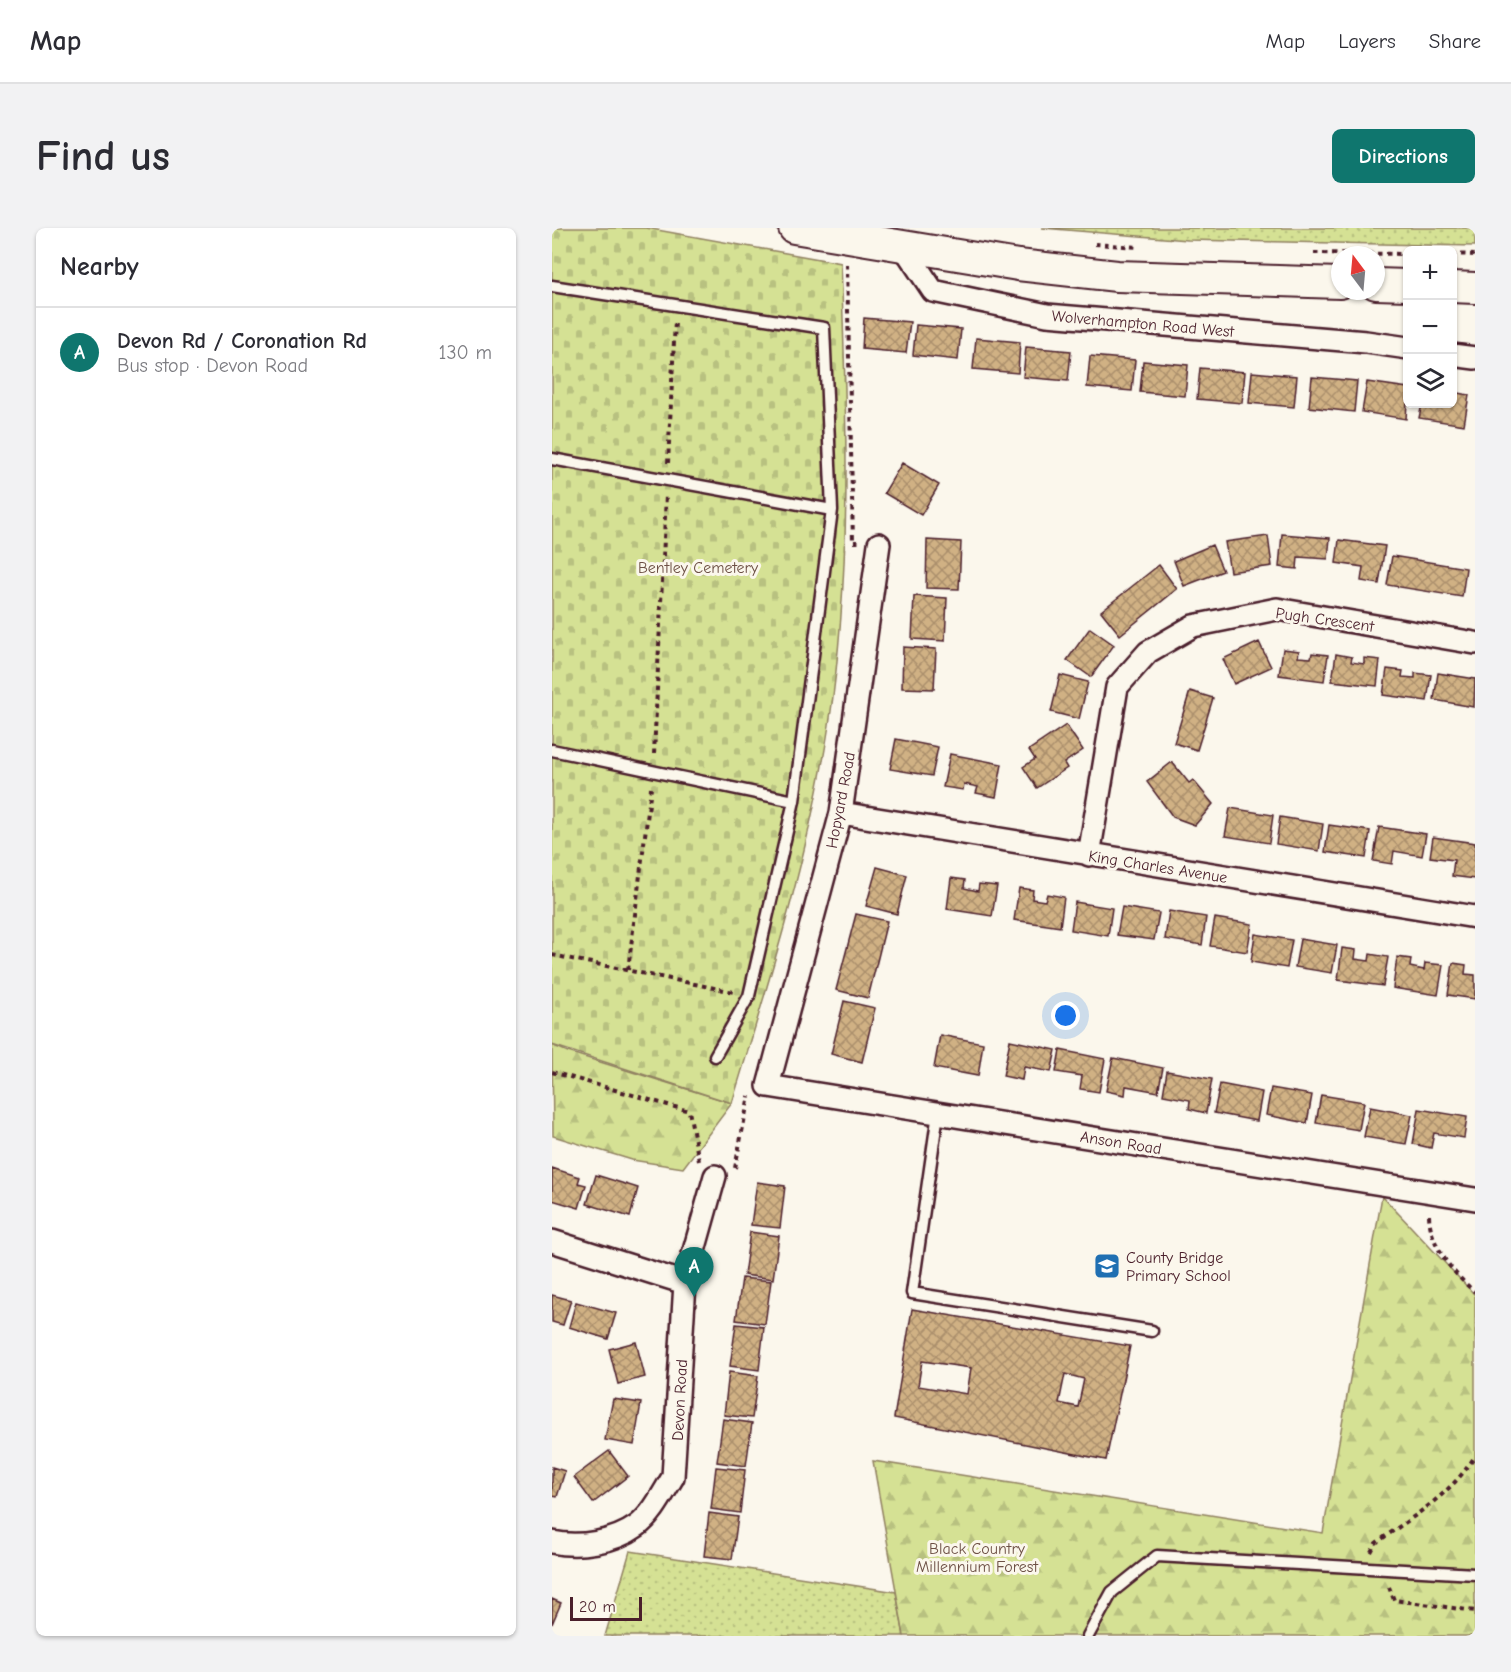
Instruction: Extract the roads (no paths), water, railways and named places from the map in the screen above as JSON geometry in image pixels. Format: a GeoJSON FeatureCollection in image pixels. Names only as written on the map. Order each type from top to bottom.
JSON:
{"type":"FeatureCollection","features":[{"type":"Feature","properties":{"kind":"main road"},"geometry":{"type":"LineString","coordinates":[[794,228],[1018,265],[1117,276],[1331,283]]}},
{"type":"Feature","properties":{"kind":"main road"},"geometry":{"type":"LineString","coordinates":[[1385,284],[1403,285]]}},
{"type":"Feature","properties":{"kind":"main road"},"geometry":{"type":"LineString","coordinates":[[1457,287],[1475,288]]}},
{"type":"Feature","properties":{"kind":"street","name":"Wolverhampton Road West"},"geometry":{"type":"LineString","coordinates":[[903,246],[933,291],[1047,315],[1366,342],[1403,347]]}},
{"type":"Feature","properties":{"kind":"street"},"geometry":{"type":"LineString","coordinates":[[1457,356],[1475,358]]}},
{"type":"Feature","properties":{"kind":"street","name":"Hopyard Road"},"geometry":{"type":"LineString","coordinates":[[768,1086],[841,813],[879,544]]}},
{"type":"Feature","properties":{"kind":"street","name":"Pugh Crescent"},"geometry":{"type":"LineString","coordinates":[[1089,855],[1117,687],[1148,652],[1193,626],[1277,609],[1475,643]]}},
{"type":"Feature","properties":{"kind":"street","name":"King Charles Avenue"},"geometry":{"type":"LineString","coordinates":[[841,813],[1475,917]]}},
{"type":"Feature","properties":{"kind":"street","name":"Anson Road"},"geometry":{"type":"LineString","coordinates":[[768,1086],[1475,1198]]}},
{"type":"Feature","properties":{"kind":"street","name":"Devon Road"},"geometry":{"type":"LineString","coordinates":[[552,1542],[565,1545],[593,1543],[617,1536],[638,1525],[657,1504],[673,1477],[685,1283],[716,1170]]}},
{"type":"Feature","properties":{"kind":"street"},"geometry":{"type":"LineString","coordinates":[[552,1240],[685,1283]]}},
{"type":"Feature","properties":{"kind":"lane"},"geometry":{"type":"LineString","coordinates":[[552,285],[824,328],[832,510],[794,801],[749,996],[715,1056]]}},
{"type":"Feature","properties":{"kind":"lane"},"geometry":{"type":"LineString","coordinates":[[552,459],[832,510]]}},
{"type":"Feature","properties":{"kind":"lane"},"geometry":{"type":"LineString","coordinates":[[552,750],[794,801]]}},
{"type":"Feature","properties":{"kind":"lane"},"geometry":{"type":"LineString","coordinates":[[938,1113],[912,1293],[1152,1331]]}},
{"type":"Feature","properties":{"kind":"lane"},"geometry":{"type":"LineString","coordinates":[[1088,1636],[1112,1592],[1157,1556],[1475,1574]]}},
{"type":"Feature","properties":{"kind":"place","name":"County Bridge Primary School"},"geometry":{"type":"Point","coordinates":[1107,1266]}},
{"type":"Feature","properties":{"kind":"place","name":"Devon Rd / Coronation Rd"},"geometry":{"type":"Point","coordinates":[694,1297]}},
{"type":"Feature","properties":{"kind":"park label","name":"Bentley Cemetery"},"geometry":{"type":"Point","coordinates":[698,567]}},
{"type":"Feature","properties":{"kind":"park label","name":"Black Country Millennium Forest"},"geometry":{"type":"Point","coordinates":[977,1557]}}]}
